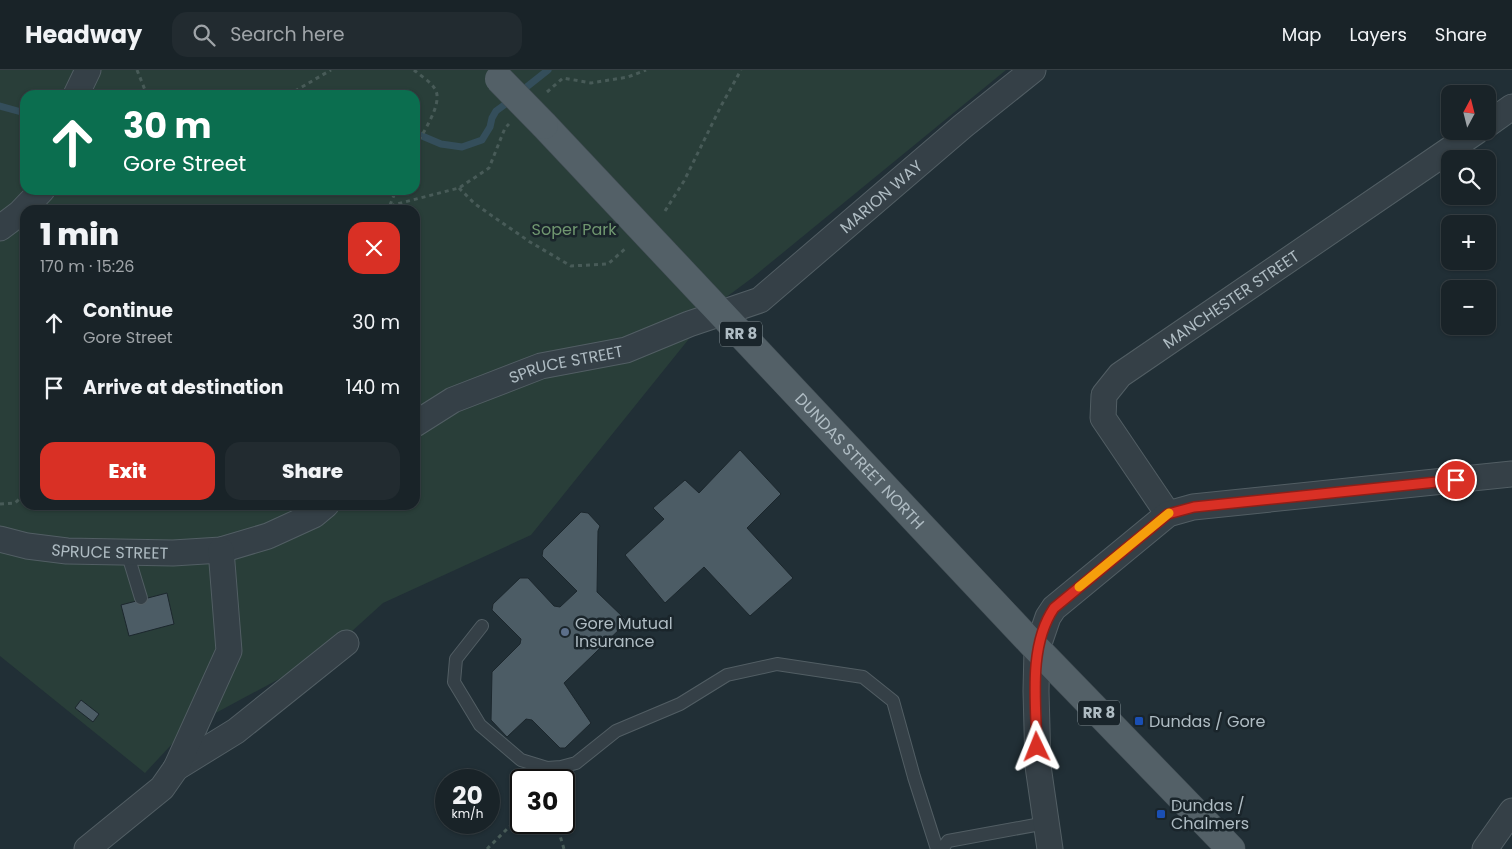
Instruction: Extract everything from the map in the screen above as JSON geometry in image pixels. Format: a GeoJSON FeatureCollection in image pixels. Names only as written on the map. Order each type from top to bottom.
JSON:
{"type":"FeatureCollection","features":[{"type":"Feature","properties":{"kind":"main road","name":"DUNDAS STREET NORTH"},"geometry":{"type":"LineString","coordinates":[[495,74],[1037,649],[1231,849]]}},
{"type":"Feature","properties":{"kind":"street"},"geometry":{"type":"LineString","coordinates":[[78,90],[88,70]]}},
{"type":"Feature","properties":{"kind":"street","name":"MARION WAY"},"geometry":{"type":"LineString","coordinates":[[721,313],[760,300],[963,126],[1033,70]]}},
{"type":"Feature","properties":{"kind":"street"},"geometry":{"type":"LineString","coordinates":[[1496,118],[1512,107]]}},
{"type":"Feature","properties":{"kind":"street","name":"MANCHESTER STREET"},"geometry":{"type":"LineString","coordinates":[[1168,514],[1104,418],[1104,396],[1120,375],[1464,140]]}},
{"type":"Feature","properties":{"kind":"street"},"geometry":{"type":"LineString","coordinates":[[28,205],[37,195]]}},
{"type":"Feature","properties":{"kind":"street"},"geometry":{"type":"LineString","coordinates":[[0,228],[20,213]]}},
{"type":"Feature","properties":{"kind":"street","name":"SPRUCE STREET"},"geometry":{"type":"LineString","coordinates":[[420,421],[452,400],[542,366],[626,350],[721,313]]}},
{"type":"Feature","properties":{"kind":"street"},"geometry":{"type":"LineString","coordinates":[[1050,849],[1038,766],[1037,649],[1048,617],[1054,608],[1168,514],[1194,507],[1512,474]]}},
{"type":"Feature","properties":{"kind":"street","name":"SPRUCE STREET"},"geometry":{"type":"LineString","coordinates":[[0,538],[27,546],[68,551],[173,554],[221,550],[268,536],[319,510]]}},
{"type":"Feature","properties":{"kind":"street"},"geometry":{"type":"LineString","coordinates":[[87,849],[162,788],[176,768],[230,651],[221,550]]}},
{"type":"Feature","properties":{"kind":"street"},"geometry":{"type":"LineString","coordinates":[[176,768],[236,731],[346,644]]}},
{"type":"Feature","properties":{"kind":"street"},"geometry":{"type":"LineString","coordinates":[[1485,849],[1512,811]]}},
{"type":"Feature","properties":{"kind":"lane"},"geometry":{"type":"LineString","coordinates":[[127,552],[141,598]]}},
{"type":"Feature","properties":{"kind":"lane"},"geometry":{"type":"LineString","coordinates":[[482,626],[456,659],[454,682],[480,725],[521,760],[547,768],[562,767],[576,763],[616,732],[680,704],[727,675],[777,664],[863,677],[893,701],[914,777],[937,849]]}},
{"type":"Feature","properties":{"kind":"lane"},"geometry":{"type":"LineString","coordinates":[[942,849],[948,841],[1046,823]]}},
{"type":"Feature","properties":{"kind":"path"},"geometry":{"type":"LineString","coordinates":[[137,70],[145,90]]}},
{"type":"Feature","properties":{"kind":"path"},"geometry":{"type":"LineString","coordinates":[[297,90],[331,70]]}},
{"type":"Feature","properties":{"kind":"path"},"geometry":{"type":"LineString","coordinates":[[414,70],[435,89],[439,98],[436,108],[420,138]]}},
{"type":"Feature","properties":{"kind":"path"},"geometry":{"type":"LineString","coordinates":[[563,78],[591,83],[628,77],[646,70]]}},
{"type":"Feature","properties":{"kind":"path"},"geometry":{"type":"LineString","coordinates":[[665,211],[684,181],[741,70]]}},
{"type":"Feature","properties":{"kind":"path"},"geometry":{"type":"LineString","coordinates":[[393,205],[459,188],[489,168],[505,128]]}},
{"type":"Feature","properties":{"kind":"path"},"geometry":{"type":"LineString","coordinates":[[459,188],[483,210],[530,242],[571,266],[608,264],[628,246]]}},
{"type":"Feature","properties":{"kind":"path"},"geometry":{"type":"LineString","coordinates":[[0,504],[15,503],[20,498]]}},
{"type":"Feature","properties":{"kind":"path"},"geometry":{"type":"LineString","coordinates":[[488,849],[510,826]]}},
{"type":"Feature","properties":{"kind":"path"},"geometry":{"type":"LineString","coordinates":[[560,834],[564,849]]}},
{"type":"Feature","properties":{"kind":"green space","name":"Soper Park"},"geometry":{"type":"Polygon","coordinates":[[[0,70],[1006,70],[752,278],[717,304],[531,535],[383,603],[329,652],[186,729],[145,773],[0,656],[0,70]]]}},
{"type":"Feature","properties":{"kind":"building","name":"Gore Mutual Insurance"},"geometry":{"type":"Polygon","coordinates":[[[740,450],[781,494],[747,528],[793,578],[750,616],[704,567],[665,603],[625,555],[664,519],[653,508],[685,480],[699,493],[740,450]]]}},
{"type":"Feature","properties":{"kind":"building","name":"Gore Mutual Insurance"},"geometry":{"type":"Polygon","coordinates":[[[581,512],[588,513],[600,526],[598,531],[597,592],[625,619],[625,624],[564,683],[591,723],[565,748],[560,748],[532,720],[526,719],[507,737],[491,720],[492,672],[520,644],[521,639],[492,610],[493,604],[520,578],[528,578],[554,606],[560,607],[577,591],[542,556],[543,550],[581,512]]]}},
{"type":"Feature","properties":{"kind":"building"},"geometry":{"type":"Polygon","coordinates":[[[167,593],[174,624],[129,636],[121,605],[167,593]]]}},
{"type":"Feature","properties":{"kind":"building"},"geometry":{"type":"Polygon","coordinates":[[[81,700],[99,714],[93,722],[75,708],[81,700]]]}},
{"type":"Feature","properties":{"kind":"waterway"},"geometry":{"type":"LineString","coordinates":[[519,93],[548,70]]}},
{"type":"Feature","properties":{"kind":"waterway"},"geometry":{"type":"LineString","coordinates":[[420,135],[441,144],[462,147],[482,140],[490,127],[496,111],[511,100]]}},
{"type":"Feature","properties":{"kind":"waterway"},"geometry":{"type":"LineString","coordinates":[[0,106],[20,112]]}},
{"type":"Feature","properties":{"kind":"slow traffic"},"geometry":{"type":"LineString","coordinates":[[1079,587],[1169,513]]}},
{"type":"Feature","properties":{"kind":"place","name":"Gore Mutual Insurance"},"geometry":{"type":"Point","coordinates":[565,632]}},
{"type":"Feature","properties":{"kind":"place","name":"Dundas / Gore"},"geometry":{"type":"Point","coordinates":[1139,721]}},
{"type":"Feature","properties":{"kind":"place","name":"Dundas / Chalmers"},"geometry":{"type":"Point","coordinates":[1161,814]}},
{"type":"Feature","properties":{"kind":"route"},"geometry":{"type":"LineString","coordinates":[[1037,747],[1037,649],[1048,617],[1054,608],[1168,514],[1194,507],[1456,480]]}}]}
